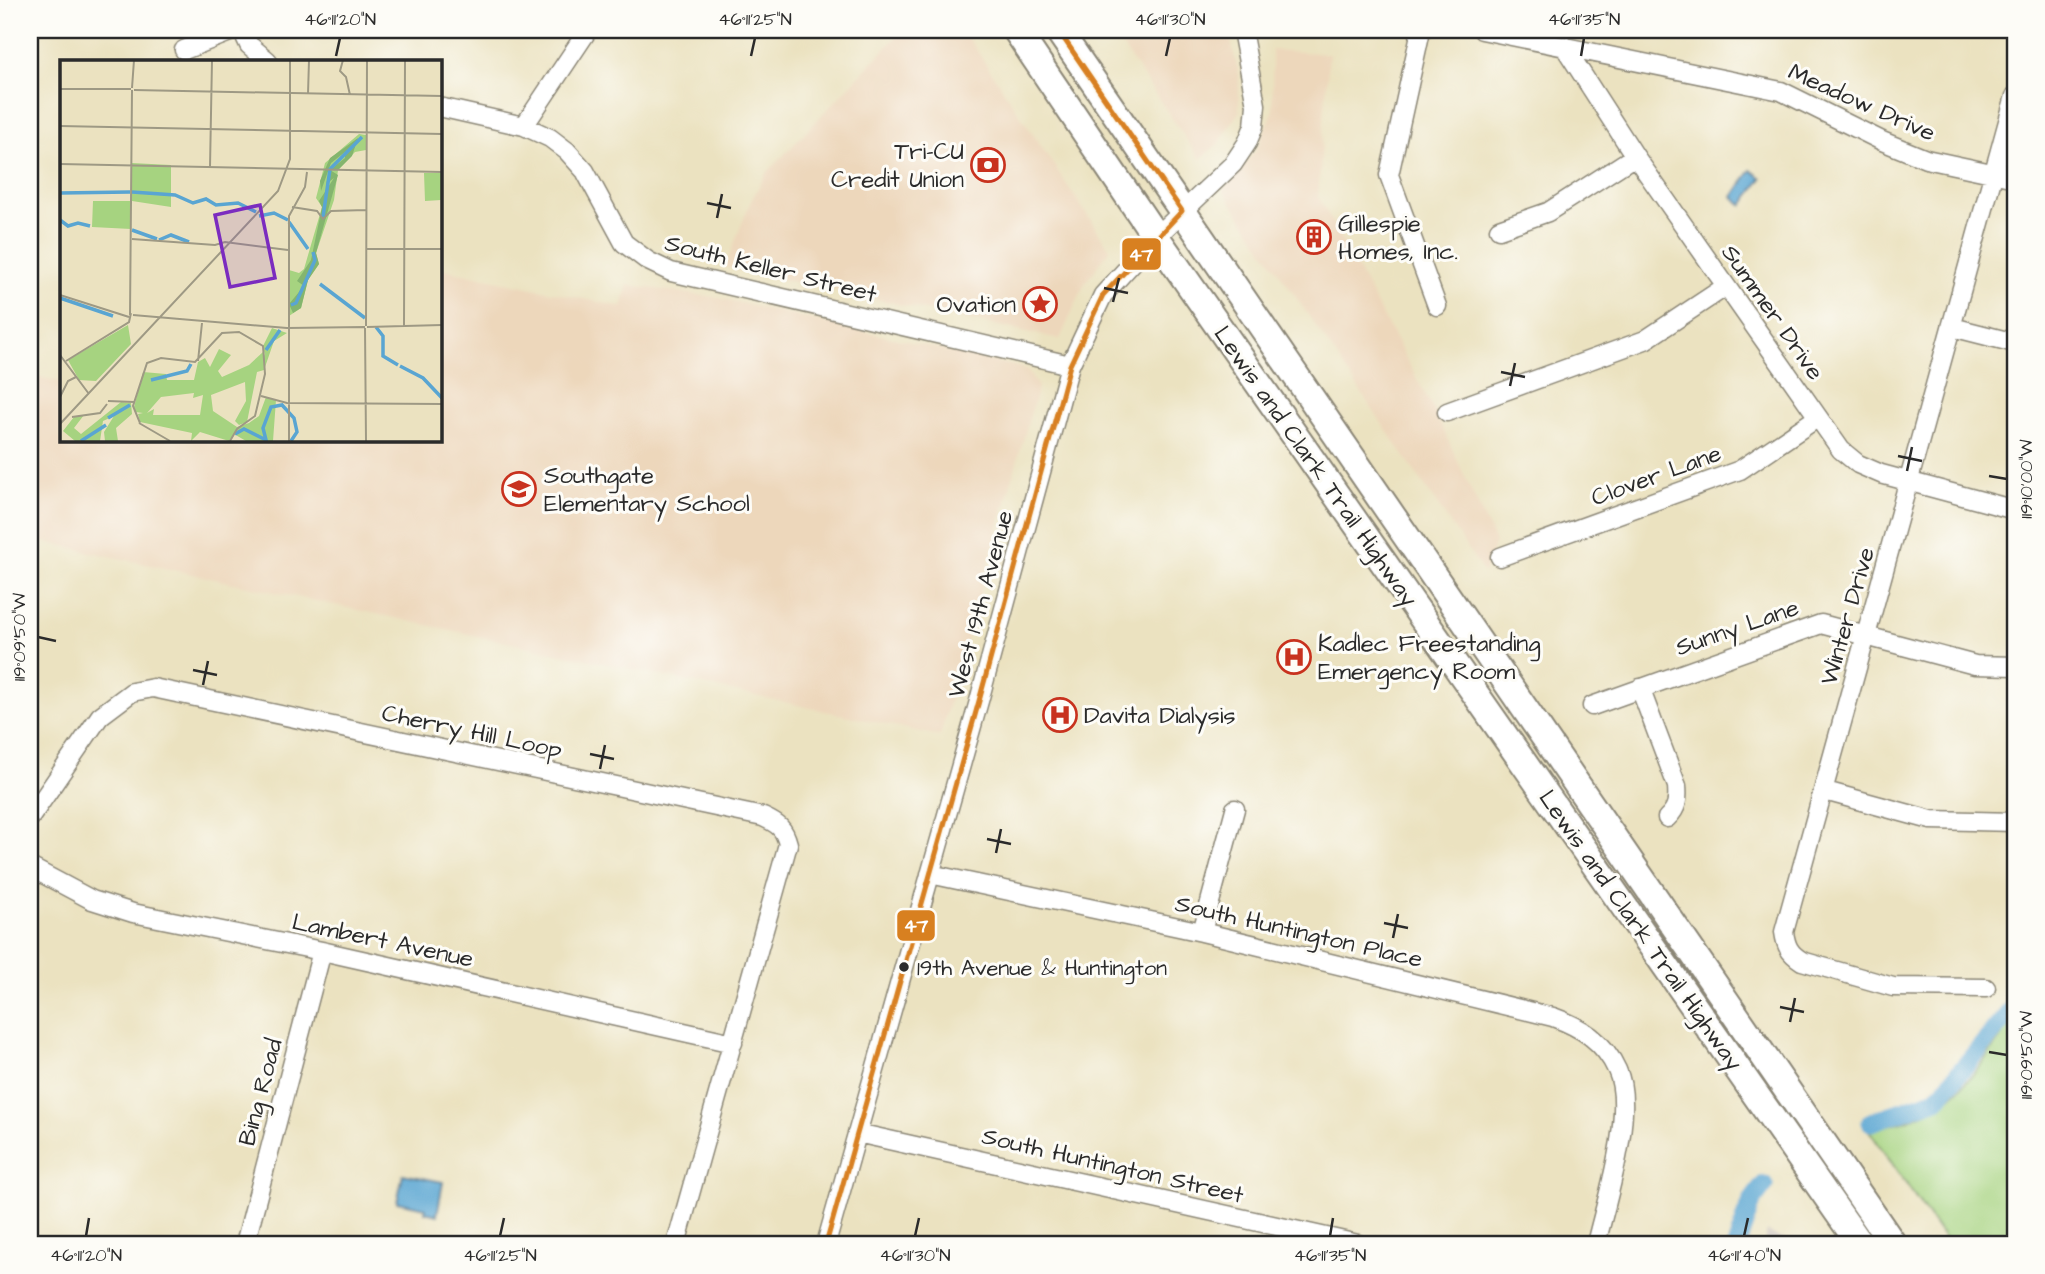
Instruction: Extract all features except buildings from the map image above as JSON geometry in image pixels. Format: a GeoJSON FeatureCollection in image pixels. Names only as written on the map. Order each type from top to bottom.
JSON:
{"type":"FeatureCollection","features":[{"type":"Feature","properties":{"kind":"highway","name":"Lewis and Clark Trail Highway"},"geometry":{"type":"LineString","coordinates":[[1016,30],[1156,237],[1860,1244]]}},
{"type":"Feature","properties":{"kind":"highway","name":"Lewis and Clark Trail Highway"},"geometry":{"type":"LineString","coordinates":[[1058,30],[1893,1244]]}},
{"type":"Feature","properties":{"kind":"street"},"geometry":{"type":"LineString","coordinates":[[184,50],[235,30]]}},
{"type":"Feature","properties":{"kind":"street"},"geometry":{"type":"LineString","coordinates":[[242,30],[250,45],[267,60]]}},
{"type":"Feature","properties":{"kind":"street"},"geometry":{"type":"LineString","coordinates":[[524,126],[588,30]]}},
{"type":"Feature","properties":{"kind":"street","name":"West 19th Avenue"},"geometry":{"type":"LineString","coordinates":[[826,1244],[1070,365],[1103,295],[1156,237],[1233,164],[1247,143],[1254,126],[1256,105],[1242,30]]}},
{"type":"Feature","properties":{"kind":"street"},"geometry":{"type":"LineString","coordinates":[[1421,30],[1389,175],[1437,306]]}},
{"type":"Feature","properties":{"kind":"street","name":"Meadow Drive"},"geometry":{"type":"LineString","coordinates":[[1482,30],[1781,91],[1882,141],[1926,159],[2015,178]]}},
{"type":"Feature","properties":{"kind":"street","name":"Summer Drive"},"geometry":{"type":"LineString","coordinates":[[1564,46],[1635,156],[1841,450],[1858,464],[1881,474],[2015,510]]}},
{"type":"Feature","properties":{"kind":"street","name":"Winter Drive"},"geometry":{"type":"LineString","coordinates":[[1986,988],[1893,988],[1802,961],[1793,956],[1786,945],[1784,932],[2015,96]]}},
{"type":"Feature","properties":{"kind":"street","name":"South Keller Street"},"geometry":{"type":"LineString","coordinates":[[441,107],[524,126],[558,144],[585,170],[624,243],[648,261],[671,272],[1070,365]]}},
{"type":"Feature","properties":{"kind":"street"},"geometry":{"type":"LineString","coordinates":[[1499,229],[1548,212],[1635,156]]}},
{"type":"Feature","properties":{"kind":"street"},"geometry":{"type":"LineString","coordinates":[[1447,412],[1645,340],[1725,287]]}},
{"type":"Feature","properties":{"kind":"street"},"geometry":{"type":"LineString","coordinates":[[1952,327],[2015,343]]}},
{"type":"Feature","properties":{"kind":"street","name":"Clover Lane"},"geometry":{"type":"LineString","coordinates":[[1500,557],[1740,470],[1817,418]]}},
{"type":"Feature","properties":{"kind":"street","name":"Sunny Lane"},"geometry":{"type":"LineString","coordinates":[[1591,706],[1821,624],[1975,665],[2015,666]]}},
{"type":"Feature","properties":{"kind":"street","name":"Cherry Hill Loop"},"geometry":{"type":"LineString","coordinates":[[30,818],[100,716],[132,692],[153,688],[763,817],[778,824],[785,831],[788,844],[676,1244]]}},
{"type":"Feature","properties":{"kind":"street"},"geometry":{"type":"LineString","coordinates":[[1640,688],[1677,786],[1678,802],[1667,818]]}},
{"type":"Feature","properties":{"kind":"street"},"geometry":{"type":"LineString","coordinates":[[1825,791],[1931,820],[2015,822]]}},
{"type":"Feature","properties":{"kind":"street"},"geometry":{"type":"LineString","coordinates":[[1202,932],[1235,809]]}},
{"type":"Feature","properties":{"kind":"street","name":"Lambert Avenue"},"geometry":{"type":"LineString","coordinates":[[30,867],[92,900],[112,907],[733,1043]]}},
{"type":"Feature","properties":{"kind":"street","name":"South Huntington Place"},"geometry":{"type":"LineString","coordinates":[[930,874],[1202,932],[1573,1024],[1593,1037],[1608,1053],[1619,1072],[1622,1089],[1623,1114],[1619,1142],[1596,1244]]}},
{"type":"Feature","properties":{"kind":"street","name":"Bing Road"},"geometry":{"type":"LineString","coordinates":[[245,1244],[322,951]]}},
{"type":"Feature","properties":{"kind":"street","name":"South Huntington Street"},"geometry":{"type":"LineString","coordinates":[[857,1133],[1358,1244]]}},
{"type":"Feature","properties":{"kind":"shaded area"},"geometry":{"type":"Polygon","coordinates":[[[903,30],[963,30],[1110,249],[1084,285],[1060,339],[725,267],[750,203],[765,175],[903,30]]]}},
{"type":"Feature","properties":{"kind":"shaded area"},"geometry":{"type":"Polygon","coordinates":[[[1111,30],[1228,30],[1239,75],[1239,112],[1218,144],[1200,159],[1111,30]]]}},
{"type":"Feature","properties":{"kind":"shaded area"},"geometry":{"type":"Polygon","coordinates":[[[1272,50],[1329,54],[1318,196],[1437,416],[1495,542],[1484,573],[1223,190],[1256,150],[1273,112],[1272,50]]]}},
{"type":"Feature","properties":{"kind":"shaded area","name":"Southgate Elementary School"},"geometry":{"type":"Polygon","coordinates":[[[441,268],[622,307],[628,285],[719,298],[1027,369],[1038,387],[940,736],[30,539],[30,375],[60,382],[60,441],[441,441],[441,268]]]}},
{"type":"Feature","properties":{"kind":"shaded area"},"geometry":{"type":"Polygon","coordinates":[[[1767,1231],[1781,1239],[1799,1244],[1764,1244],[1767,1231]]]}},
{"type":"Feature","properties":{"kind":"green space"},"geometry":{"type":"Polygon","coordinates":[[[2015,1017],[2015,1244],[1948,1244],[1868,1129],[1897,1123],[1939,1105],[1970,1077],[2015,1017]]]}},
{"type":"Feature","properties":{"kind":"water"},"geometry":{"type":"Polygon","coordinates":[[[1751,170],[1762,178],[1743,205],[1733,197],[1751,170]]]}},
{"type":"Feature","properties":{"kind":"water"},"geometry":{"type":"Polygon","coordinates":[[[403,1174],[443,1182],[437,1215],[425,1212],[426,1208],[397,1202],[403,1174]]]}},
{"type":"Feature","properties":{"kind":"waterway"},"geometry":{"type":"LineString","coordinates":[[1871,1122],[1937,1099],[2015,1006]]}},
{"type":"Feature","properties":{"kind":"waterway"},"geometry":{"type":"LineString","coordinates":[[1737,1244],[1752,1201],[1764,1185]]}},
{"type":"Feature","properties":{"kind":"transit line","name":"47"},"geometry":{"type":"LineString","coordinates":[[826,1244],[979,701],[1070,365],[1103,295],[1182,211],[1058,30]]}},
{"type":"Feature","properties":{"kind":"place","name":"Tri-CU Credit Union"},"geometry":{"type":"Point","coordinates":[988,165]}},
{"type":"Feature","properties":{"kind":"place","name":"Gillespie Homes, Inc."},"geometry":{"type":"Point","coordinates":[1314,237]}},
{"type":"Feature","properties":{"kind":"place","name":"Ovation"},"geometry":{"type":"Point","coordinates":[1040,304]}},
{"type":"Feature","properties":{"kind":"place","name":"Southgate Elementary School"},"geometry":{"type":"Point","coordinates":[519,489]}},
{"type":"Feature","properties":{"kind":"place","name":"Kadlec Freestanding Emergency Room"},"geometry":{"type":"Point","coordinates":[1294,657]}},
{"type":"Feature","properties":{"kind":"place","name":"Davita Dialysis"},"geometry":{"type":"Point","coordinates":[1060,715]}},
{"type":"Feature","properties":{"kind":"place","name":"19th Avenue & Huntington"},"geometry":{"type":"Point","coordinates":[904,967]}}]}
